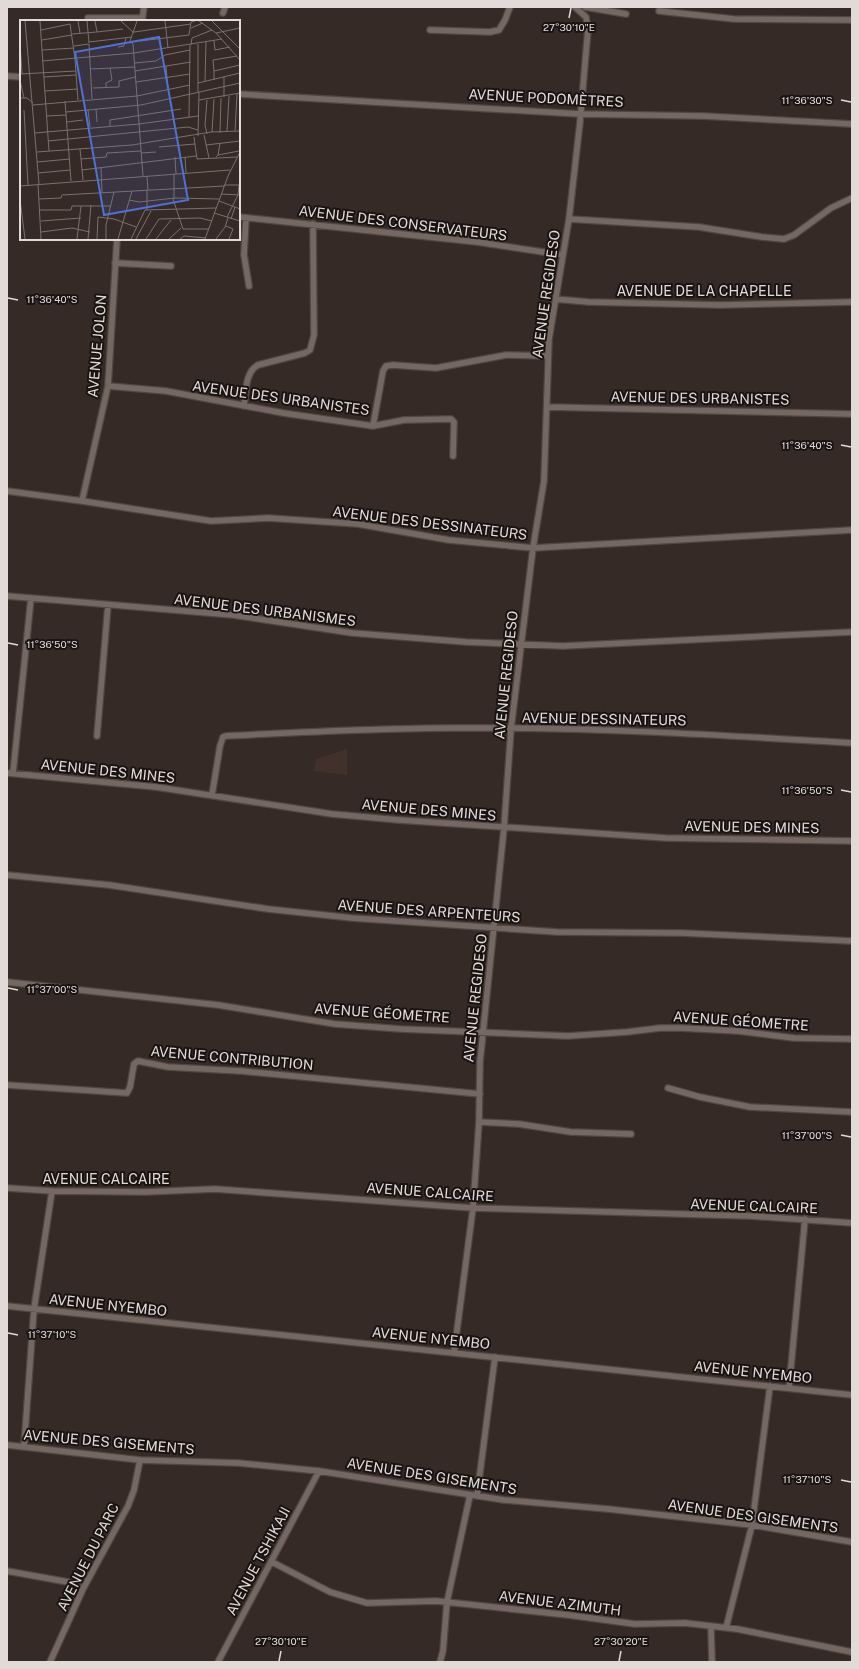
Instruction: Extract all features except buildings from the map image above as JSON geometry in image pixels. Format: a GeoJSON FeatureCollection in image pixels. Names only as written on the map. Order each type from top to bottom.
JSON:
{"type":"FeatureCollection","features":[{"type":"Feature","properties":{"kind":"street"},"geometry":{"type":"LineString","coordinates":[[88,18],[142,19],[144,7]]}},
{"type":"Feature","properties":{"kind":"street"},"geometry":{"type":"LineString","coordinates":[[223,13],[226,7]]}},
{"type":"Feature","properties":{"kind":"street"},"geometry":{"type":"LineString","coordinates":[[430,30],[490,32],[499,30],[510,7]]}},
{"type":"Feature","properties":{"kind":"street","name":"AVENUE REGIDESO"},"geometry":{"type":"LineString","coordinates":[[454,1353],[473,1208],[479,1122],[482,1031],[504,828],[511,729],[533,548],[542,500],[548,407],[548,356],[555,299],[569,219],[588,29],[586,18],[574,7]]}},
{"type":"Feature","properties":{"kind":"street"},"geometry":{"type":"LineString","coordinates":[[585,7],[626,14]]}},
{"type":"Feature","properties":{"kind":"street"},"geometry":{"type":"LineString","coordinates":[[659,11],[721,18],[852,20]]}},
{"type":"Feature","properties":{"kind":"street"},"geometry":{"type":"LineString","coordinates":[[7,76],[20,77]]}},
{"type":"Feature","properties":{"kind":"street","name":"AVENUE PODOMÈTRES"},"geometry":{"type":"LineString","coordinates":[[240,94],[580,114],[703,116],[852,124]]}},
{"type":"Feature","properties":{"kind":"street"},"geometry":{"type":"LineString","coordinates":[[569,219],[699,227],[784,239],[794,235],[831,208],[852,198]]}},
{"type":"Feature","properties":{"kind":"street","name":"AVENUE DES CONSERVATEURS"},"geometry":{"type":"LineString","coordinates":[[240,217],[477,242],[563,255]]}},
{"type":"Feature","properties":{"kind":"street"},"geometry":{"type":"LineString","coordinates":[[246,218],[244,255],[249,286]]}},
{"type":"Feature","properties":{"kind":"street"},"geometry":{"type":"LineString","coordinates":[[244,406],[250,372],[253,367],[305,353],[312,344],[314,335],[313,224]]}},
{"type":"Feature","properties":{"kind":"street","name":"AVENUE JOLON"},"geometry":{"type":"LineString","coordinates":[[82,500],[108,386],[117,240]]}},
{"type":"Feature","properties":{"kind":"street"},"geometry":{"type":"LineString","coordinates":[[115,263],[171,266]]}},
{"type":"Feature","properties":{"kind":"street","name":"AVENUE DE LA CHAPELLE"},"geometry":{"type":"LineString","coordinates":[[555,299],[589,302],[720,305],[852,302]]}},
{"type":"Feature","properties":{"kind":"street","name":"AVENUE DES URBANISTES"},"geometry":{"type":"LineString","coordinates":[[108,386],[166,391],[244,406],[373,426],[383,371],[389,365],[436,368],[506,355],[548,356]]}},
{"type":"Feature","properties":{"kind":"street","name":"AVENUE DES URBANISTES"},"geometry":{"type":"LineString","coordinates":[[548,407],[852,414]]}},
{"type":"Feature","properties":{"kind":"street"},"geometry":{"type":"LineString","coordinates":[[373,426],[404,420],[451,419],[454,422],[453,456]]}},
{"type":"Feature","properties":{"kind":"street","name":"AVENUE DES DESSINATEURS"},"geometry":{"type":"LineString","coordinates":[[7,491],[82,500],[211,521],[268,518],[358,524],[449,540],[533,548],[852,530]]}},
{"type":"Feature","properties":{"kind":"street","name":"AVENUE DES URBANISMES"},"geometry":{"type":"LineString","coordinates":[[7,596],[233,615],[352,633],[521,645]]}},
{"type":"Feature","properties":{"kind":"street"},"geometry":{"type":"LineString","coordinates":[[10,773],[31,598]]}},
{"type":"Feature","properties":{"kind":"street"},"geometry":{"type":"LineString","coordinates":[[97,736],[108,605]]}},
{"type":"Feature","properties":{"kind":"street"},"geometry":{"type":"LineString","coordinates":[[521,645],[570,646],[852,632]]}},
{"type":"Feature","properties":{"kind":"street","name":"AVENUE DESSINATEURS"},"geometry":{"type":"LineString","coordinates":[[212,795],[220,746],[223,737],[226,736],[352,730],[511,729],[703,734],[852,743]]}},
{"type":"Feature","properties":{"kind":"street","name":"AVENUE DES MINES"},"geometry":{"type":"LineString","coordinates":[[10,773],[156,787],[332,814],[504,828],[666,838],[852,841]]}},
{"type":"Feature","properties":{"kind":"street","name":"AVENUE DES ARPENTEURS"},"geometry":{"type":"LineString","coordinates":[[7,875],[109,885],[268,909],[320,915],[557,932],[682,933],[852,941]]}},
{"type":"Feature","properties":{"kind":"street","name":"AVENUE GÉOMETRE"},"geometry":{"type":"LineString","coordinates":[[7,982],[218,1005],[335,1024],[401,1029],[582,1036],[660,1028],[681,1028],[738,1031],[794,1038],[852,1040]]}},
{"type":"Feature","properties":{"kind":"street","name":"AVENUE CONTRIBUTION"},"geometry":{"type":"LineString","coordinates":[[7,1085],[127,1093],[130,1088],[133,1067],[138,1061],[168,1067],[241,1071],[480,1094]]}},
{"type":"Feature","properties":{"kind":"street"},"geometry":{"type":"LineString","coordinates":[[668,1088],[700,1098],[750,1107],[852,1112]]}},
{"type":"Feature","properties":{"kind":"street"},"geometry":{"type":"LineString","coordinates":[[479,1122],[520,1124],[571,1132],[631,1134]]}},
{"type":"Feature","properties":{"kind":"street","name":"AVENUE CALCAIRE"},"geometry":{"type":"LineString","coordinates":[[7,1188],[52,1192],[145,1192],[215,1189],[473,1208],[804,1218],[852,1223]]}},
{"type":"Feature","properties":{"kind":"street"},"geometry":{"type":"LineString","coordinates":[[24,1447],[34,1309],[52,1192]]}},
{"type":"Feature","properties":{"kind":"street"},"geometry":{"type":"LineString","coordinates":[[789,1388],[804,1218]]}},
{"type":"Feature","properties":{"kind":"street","name":"AVENUE NYEMBO"},"geometry":{"type":"LineString","coordinates":[[7,1306],[852,1395]]}},
{"type":"Feature","properties":{"kind":"street"},"geometry":{"type":"LineString","coordinates":[[477,1496],[494,1357]]}},
{"type":"Feature","properties":{"kind":"street"},"geometry":{"type":"LineString","coordinates":[[726,1628],[752,1525],[770,1386]]}},
{"type":"Feature","properties":{"kind":"street","name":"AVENUE DES GISEMENTS"},"geometry":{"type":"LineString","coordinates":[[7,1445],[140,1460],[238,1463],[319,1471],[477,1496],[752,1525],[852,1542]]}},
{"type":"Feature","properties":{"kind":"street","name":"AVENUE DU PARC"},"geometry":{"type":"LineString","coordinates":[[50,1662],[83,1589],[128,1506],[134,1490],[140,1460]]}},
{"type":"Feature","properties":{"kind":"street","name":"AVENUE TSHIKAJI"},"geometry":{"type":"LineString","coordinates":[[218,1662],[319,1471]]}},
{"type":"Feature","properties":{"kind":"street"},"geometry":{"type":"LineString","coordinates":[[440,1662],[443,1651],[447,1602],[470,1495]]}},
{"type":"Feature","properties":{"kind":"street","name":"AVENUE AZIMUTH"},"geometry":{"type":"LineString","coordinates":[[272,1562],[330,1592],[359,1602],[377,1604],[447,1602],[635,1624],[670,1622],[726,1628],[852,1652]]}},
{"type":"Feature","properties":{"kind":"street"},"geometry":{"type":"LineString","coordinates":[[7,1572],[68,1582],[83,1589]]}},
{"type":"Feature","properties":{"kind":"street"},"geometry":{"type":"LineString","coordinates":[[711,1627],[712,1662]]}},
{"type":"Feature","properties":{"kind":"shaded area"},"geometry":{"type":"Polygon","coordinates":[[[347,749],[347,775],[314,771],[316,759],[347,749]]]}}]}
